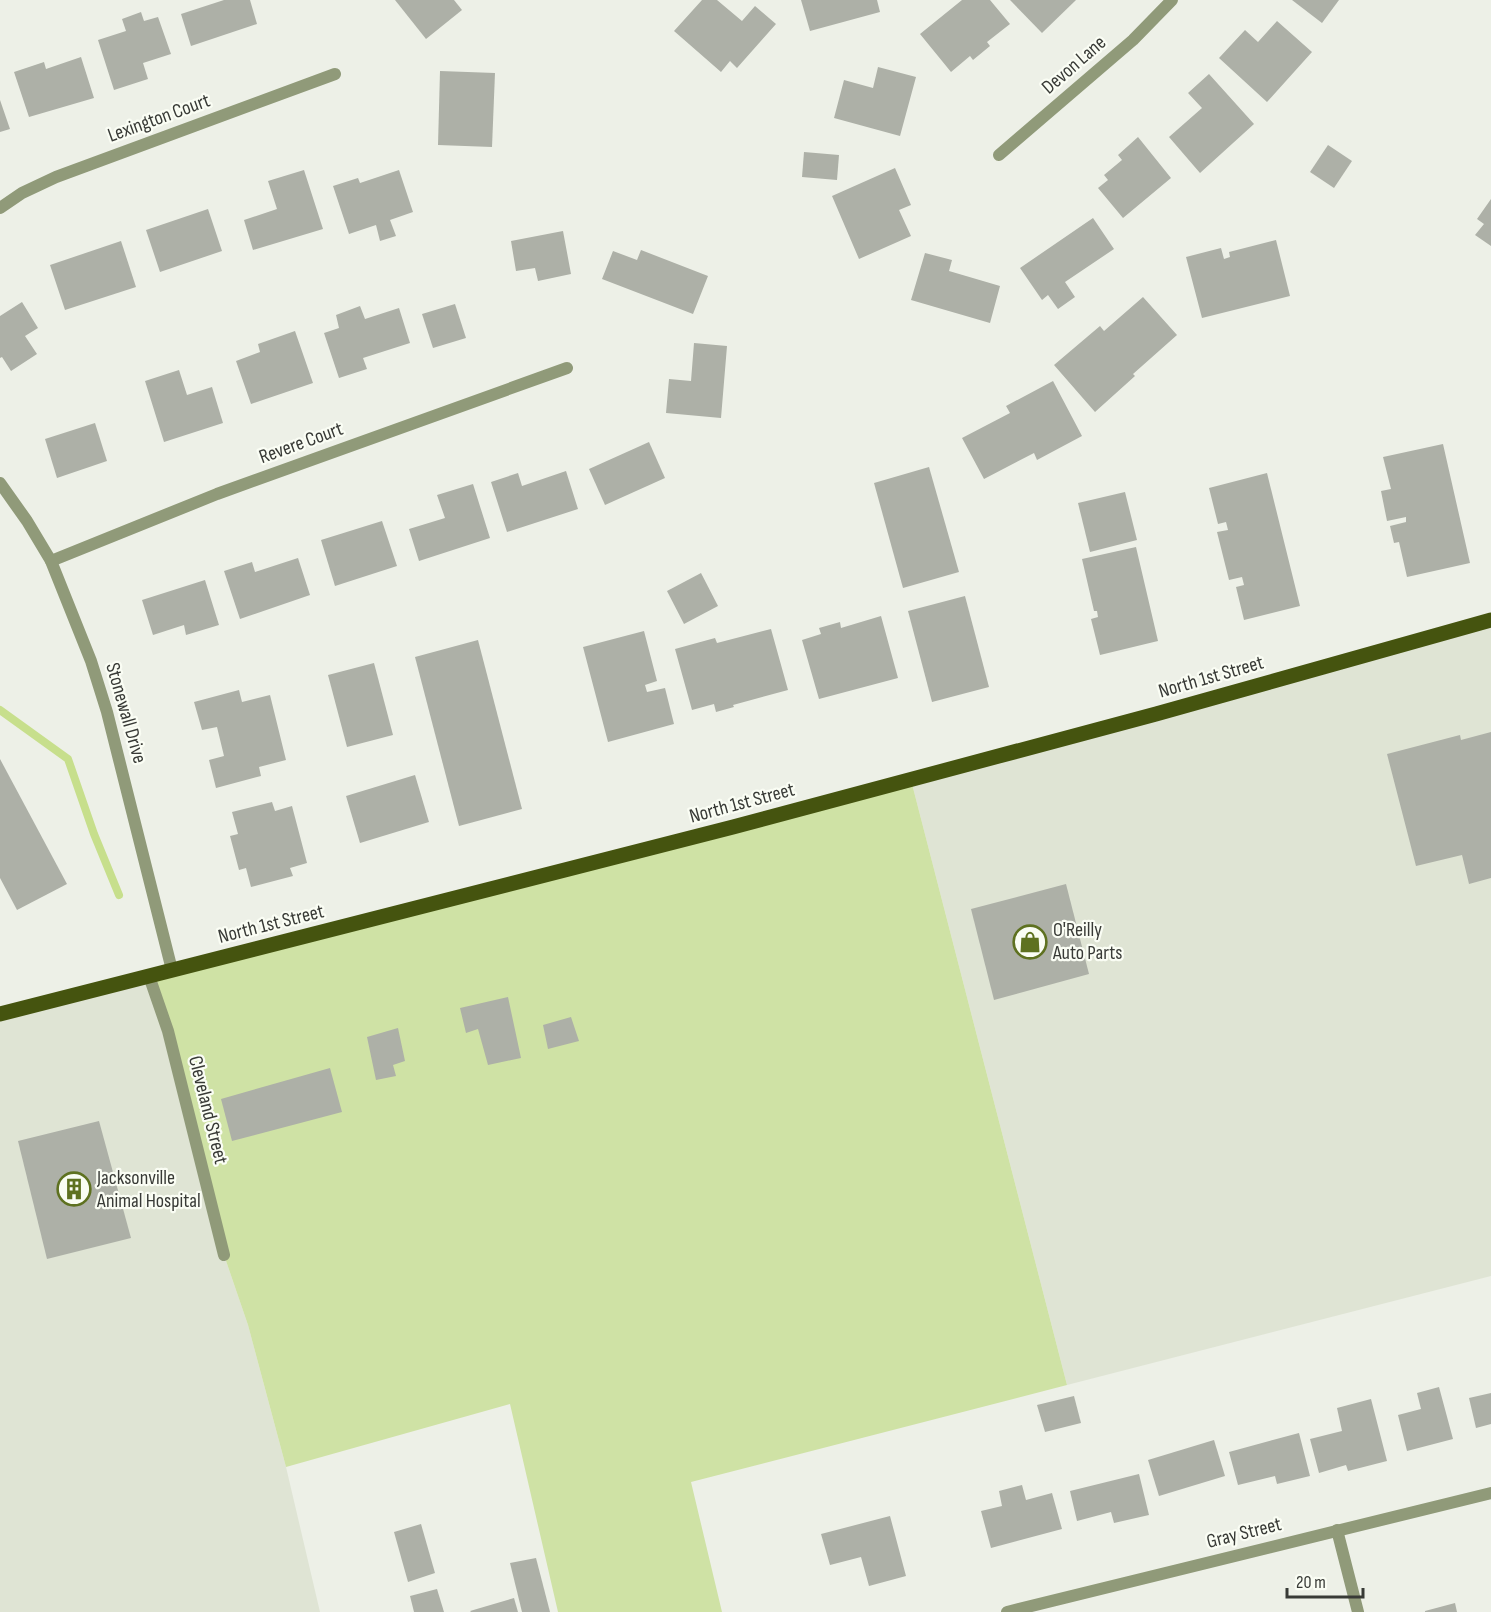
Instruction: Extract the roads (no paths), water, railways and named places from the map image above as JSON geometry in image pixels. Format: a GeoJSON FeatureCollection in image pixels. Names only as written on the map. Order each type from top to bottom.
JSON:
{"type":"FeatureCollection","features":[{"type":"Feature","properties":{"kind":"main road","name":"North 1st Street"},"geometry":{"type":"LineString","coordinates":[[0,1014],[744,825],[1156,714],[1491,620]]}},
{"type":"Feature","properties":{"kind":"street","name":"Devon Lane"},"geometry":{"type":"LineString","coordinates":[[999,155],[1132,40],[1172,0]]}},
{"type":"Feature","properties":{"kind":"street","name":"Lexington Court"},"geometry":{"type":"LineString","coordinates":[[0,208],[56,177],[335,74]]}},
{"type":"Feature","properties":{"kind":"street","name":"Revere Court"},"geometry":{"type":"LineString","coordinates":[[51,561],[217,494],[567,368]]}},
{"type":"Feature","properties":{"kind":"street","name":"Stonewall Drive"},"geometry":{"type":"LineString","coordinates":[[0,483],[27,521],[51,561],[91,661],[107,712],[172,970]]}},
{"type":"Feature","properties":{"kind":"street","name":"Cleveland Street"},"geometry":{"type":"LineString","coordinates":[[149,976],[168,1031],[224,1255]]}},
{"type":"Feature","properties":{"kind":"street","name":"Gray Street"},"geometry":{"type":"LineString","coordinates":[[1007,1612],[1491,1493]]}},
{"type":"Feature","properties":{"kind":"street"},"geometry":{"type":"LineString","coordinates":[[1337,1530],[1358,1612]]}},
{"type":"Feature","properties":{"kind":"waterway"},"geometry":{"type":"LineString","coordinates":[[0,710],[68,759],[94,834],[119,895]]}},
{"type":"Feature","properties":{"kind":"place","name":"O'Reilly Auto Parts"},"geometry":{"type":"Point","coordinates":[1030,942]}},
{"type":"Feature","properties":{"kind":"place","name":"Jacksonville Animal Hospital"},"geometry":{"type":"Point","coordinates":[74,1189]}}]}
